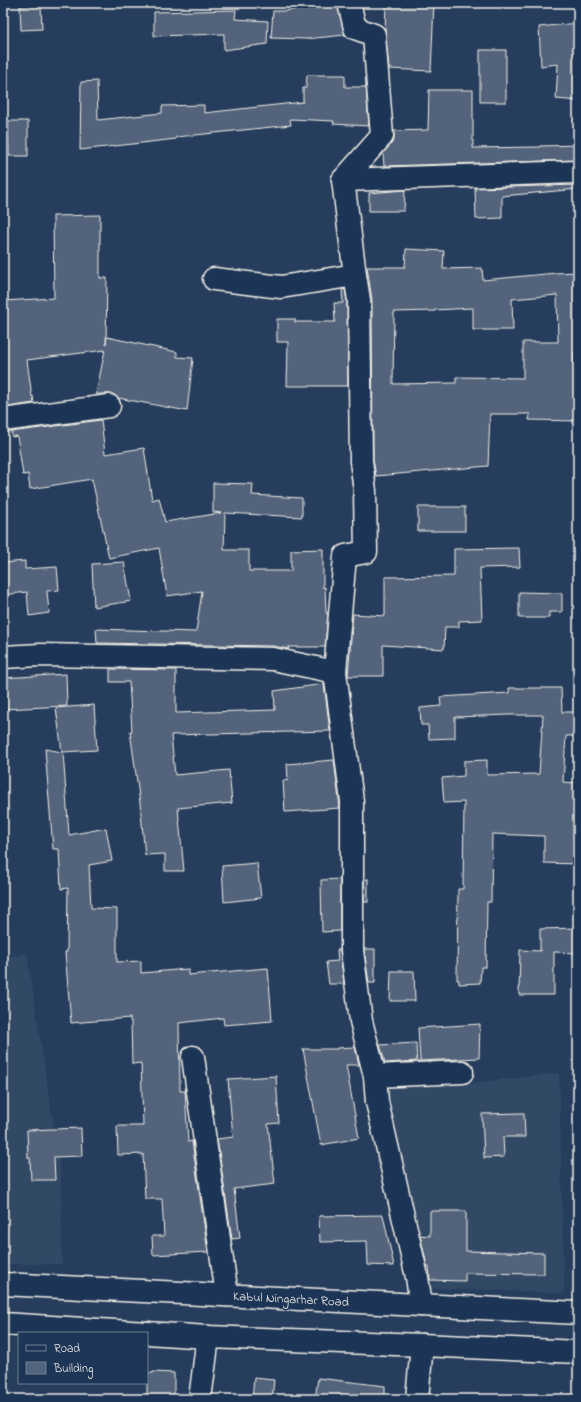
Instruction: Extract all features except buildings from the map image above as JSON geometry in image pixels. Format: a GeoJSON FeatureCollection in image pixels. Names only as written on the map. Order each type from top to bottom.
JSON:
{"type":"FeatureCollection","features":[{"type":"Feature","properties":{"kind":"main road"},"geometry":{"type":"LineString","coordinates":[[349,3],[355,28],[374,35],[382,136],[343,180],[359,300],[361,461],[365,492],[366,552],[344,556],[336,672],[352,801],[352,950],[361,1021],[375,1076],[377,1102],[417,1277],[421,1305]]}},
{"type":"Feature","properties":{"kind":"main road"},"geometry":{"type":"LineString","coordinates":[[343,180],[578,172]]}},
{"type":"Feature","properties":{"kind":"main road"},"geometry":{"type":"LineString","coordinates":[[214,279],[281,287],[355,275]]}},
{"type":"Feature","properties":{"kind":"main road"},"geometry":{"type":"LineString","coordinates":[[3,420],[109,406]]}},
{"type":"Feature","properties":{"kind":"main road"},"geometry":{"type":"LineString","coordinates":[[3,658],[40,655],[273,659],[336,672]]}},
{"type":"Feature","properties":{"kind":"main road"},"geometry":{"type":"LineString","coordinates":[[193,1057],[227,1295]]}},
{"type":"Feature","properties":{"kind":"main road"},"geometry":{"type":"LineString","coordinates":[[375,1076],[462,1072]]}},
{"type":"Feature","properties":{"kind":"main road","name":"Kabul Ningarhar Road"},"geometry":{"type":"LineString","coordinates":[[3,1284],[578,1313]]}},
{"type":"Feature","properties":{"kind":"main road"},"geometry":{"type":"LineString","coordinates":[[3,1324],[131,1332]]}},
{"type":"Feature","properties":{"kind":"main road"},"geometry":{"type":"LineString","coordinates":[[148,1333],[208,1337],[422,1344],[578,1352]]}},
{"type":"Feature","properties":{"kind":"main road"},"geometry":{"type":"LineString","coordinates":[[200,1399],[208,1337]]}},
{"type":"Feature","properties":{"kind":"main road"},"geometry":{"type":"LineString","coordinates":[[417,1399],[422,1344]]}},
{"type":"Feature","properties":{"kind":"shaded area"},"geometry":{"type":"Polygon","coordinates":[[[27,953],[61,1174],[62,1264],[3,1264],[3,958],[27,953]]]}},
{"type":"Feature","properties":{"kind":"shaded area"},"geometry":{"type":"Polygon","coordinates":[[[559,1073],[564,1293],[423,1288],[378,1088],[472,1083],[559,1073]]]}}]}
